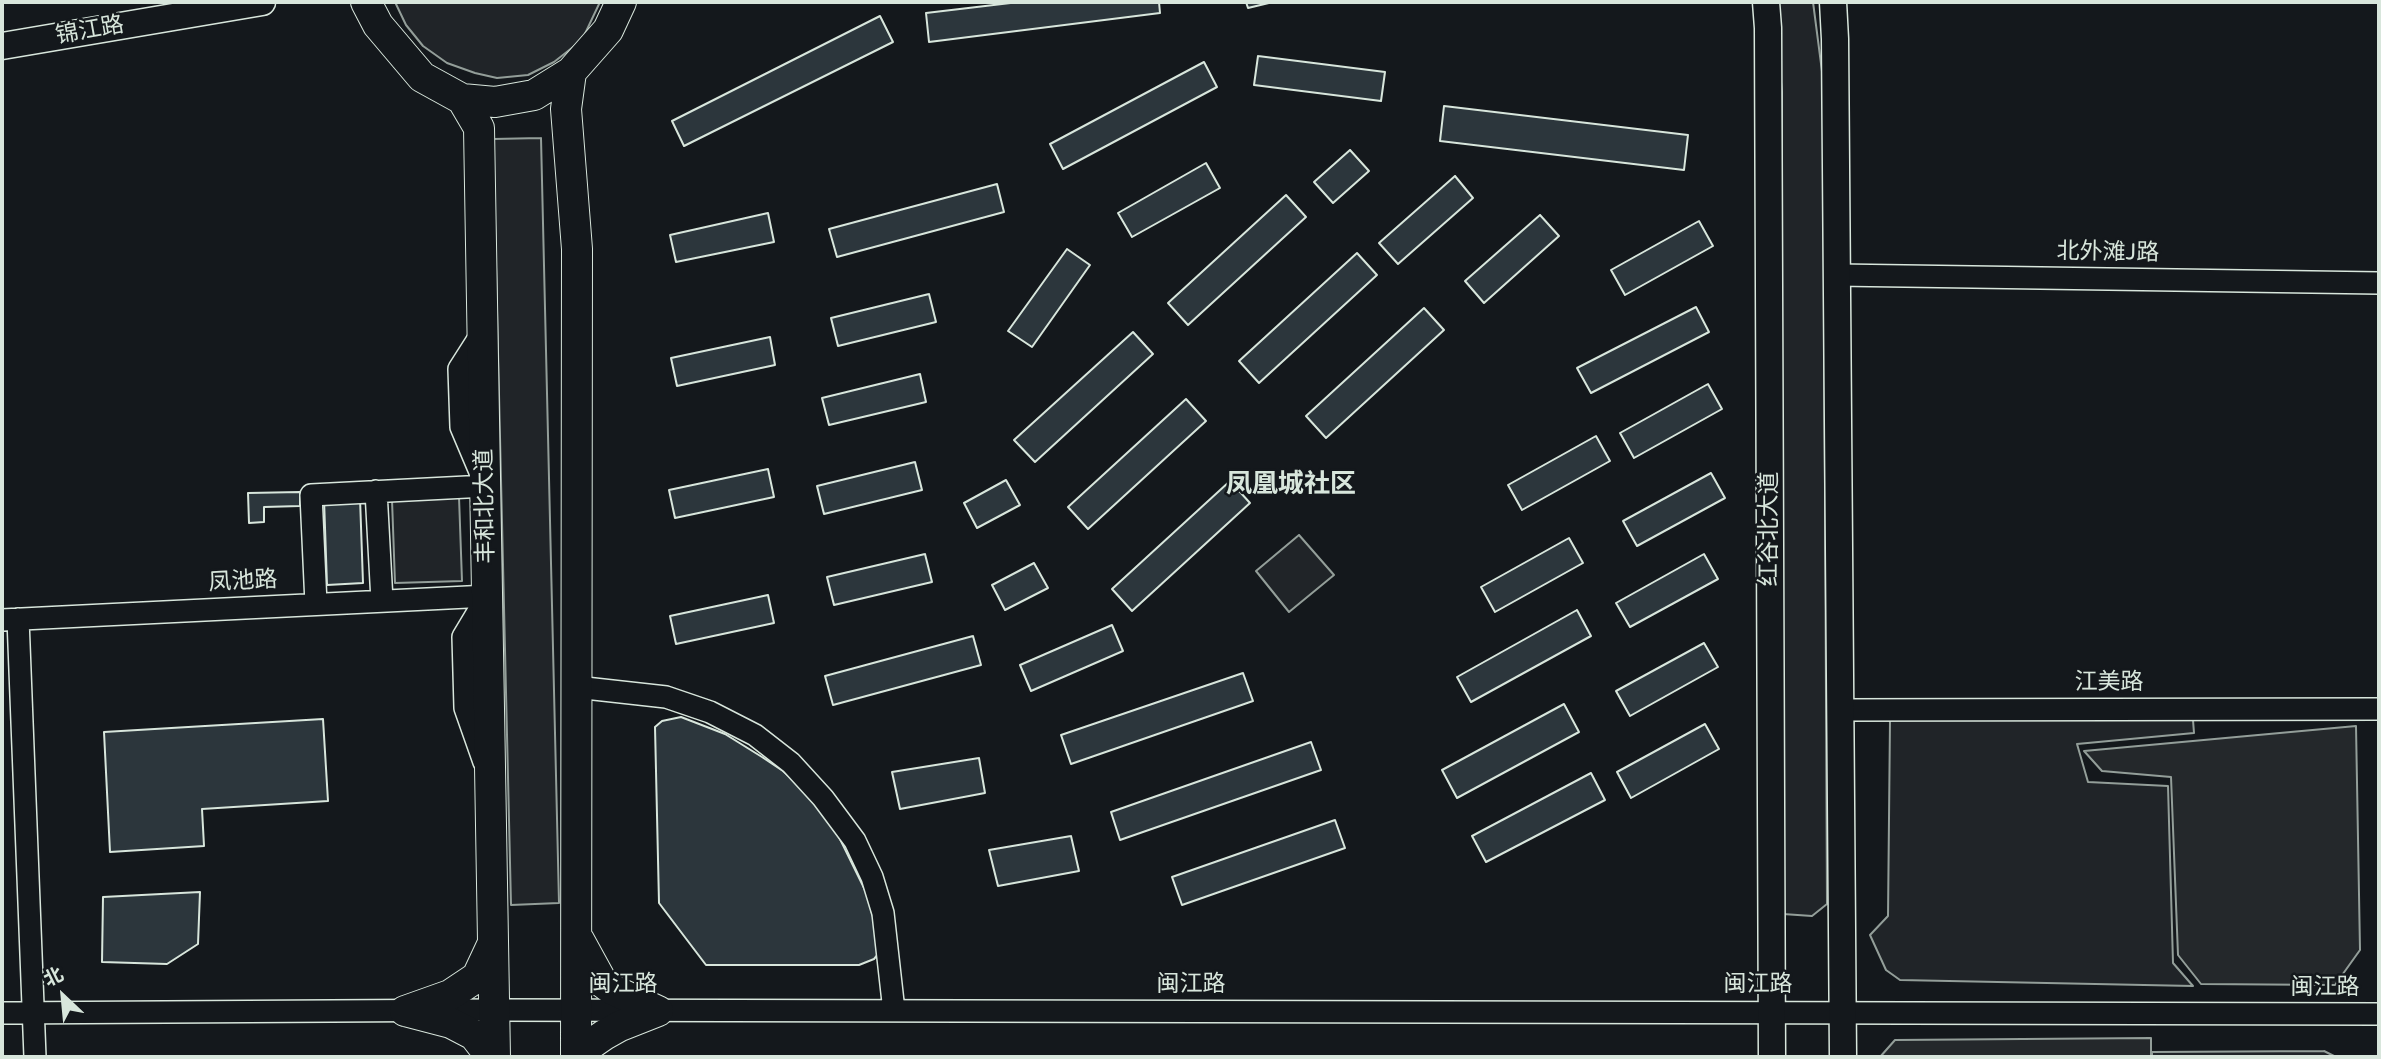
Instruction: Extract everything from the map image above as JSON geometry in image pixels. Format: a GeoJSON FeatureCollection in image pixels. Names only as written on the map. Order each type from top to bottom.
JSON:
{"type":"FeatureCollection","features":[{"type":"Feature","properties":{"kind":"highway"},"geometry":{"type":"LineString","coordinates":[[366,2],[378,25],[422,77],[462,99],[495,102],[534,94],[571,72],[608,30],[621,2]]}},
{"type":"Feature","properties":{"kind":"highway"},"geometry":{"type":"LineString","coordinates":[[571,72],[566,109],[577,249],[578,1057]]}},
{"type":"Feature","properties":{"kind":"highway","name":"丰和北大道"},"geometry":{"type":"LineString","coordinates":[[462,99],[479,128],[494,942],[493,1057]]}},
{"type":"Feature","properties":{"kind":"highway"},"geometry":{"type":"LineString","coordinates":[[576,934],[602,982],[658,1011]]}},
{"type":"Feature","properties":{"kind":"highway"},"geometry":{"type":"LineString","coordinates":[[405,1011],[450,995],[477,977],[494,942]]}},
{"type":"Feature","properties":{"kind":"highway"},"geometry":{"type":"LineString","coordinates":[[405,1011],[451,1023],[474,1035],[493,1057]]}},
{"type":"Feature","properties":{"kind":"highway"},"geometry":{"type":"LineString","coordinates":[[578,1057],[604,1035],[658,1011]]}},
{"type":"Feature","properties":{"kind":"main road","name":"锦江路"},"geometry":{"type":"LineString","coordinates":[[2,46],[262,2]]}},
{"type":"Feature","properties":{"kind":"main road","name":"红谷北大道"},"geometry":{"type":"LineString","coordinates":[[1766,2],[1772,1057]]}},
{"type":"Feature","properties":{"kind":"main road"},"geometry":{"type":"LineString","coordinates":[[1830,2],[1835,39],[1843,1057]]}},
{"type":"Feature","properties":{"kind":"street","name":"北外滩J路"},"geometry":{"type":"LineString","coordinates":[[1837,275],[2379,283]]}},
{"type":"Feature","properties":{"kind":"street"},"geometry":{"type":"LineString","coordinates":[[316,604],[311,495],[485,486]]}},
{"type":"Feature","properties":{"kind":"street"},"geometry":{"type":"LineString","coordinates":[[376,491],[382,601]]}},
{"type":"Feature","properties":{"kind":"street","name":"凤池路"},"geometry":{"type":"LineString","coordinates":[[10,619],[488,596]]}},
{"type":"Feature","properties":{"kind":"street"},"geometry":{"type":"LineString","coordinates":[[10,619],[35,1057]]}},
{"type":"Feature","properties":{"kind":"street"},"geometry":{"type":"LineString","coordinates":[[576,687],[666,697],[710,712],[755,735],[791,763],[855,841],[872,877],[883,913],[894,1011]]}},
{"type":"Feature","properties":{"kind":"street","name":"江美路"},"geometry":{"type":"LineString","coordinates":[[1839,710],[2379,709]]}},
{"type":"Feature","properties":{"kind":"street","name":"闽江路"},"geometry":{"type":"LineString","coordinates":[[2,1013],[495,1010],[2379,1014]]}},
{"type":"Feature","properties":{"kind":"shaded area"},"geometry":{"type":"Polygon","coordinates":[[[395,2],[600,2],[582,40],[554,62],[528,75],[497,78],[447,63],[423,46],[406,25],[395,2]]]}},
{"type":"Feature","properties":{"kind":"shaded area"},"geometry":{"type":"Polygon","coordinates":[[[1773,2],[1813,2],[1823,79],[1827,904],[1812,916],[1783,914],[1782,92],[1773,2]]]}},
{"type":"Feature","properties":{"kind":"shaded area"},"geometry":{"type":"Polygon","coordinates":[[[541,138],[559,903],[511,905],[493,139],[541,138]]]}},
{"type":"Feature","properties":{"kind":"shaded area"},"geometry":{"type":"Polygon","coordinates":[[[459,497],[462,581],[395,583],[392,500],[459,497]]]}},
{"type":"Feature","properties":{"kind":"shaded area"},"geometry":{"type":"Polygon","coordinates":[[[1299,535],[1334,575],[1289,612],[1256,571],[1299,535]]]}},
{"type":"Feature","properties":{"kind":"shaded area"},"geometry":{"type":"Polygon","coordinates":[[[1890,720],[2193,720],[2194,733],[2077,744],[2088,782],[2168,786],[2173,963],[2193,986],[1900,980],[1886,970],[1870,935],[1888,916],[1890,720]]]}},
{"type":"Feature","properties":{"kind":"shaded area"},"geometry":{"type":"Polygon","coordinates":[[[2356,726],[2360,950],[2335,985],[2201,984],[2178,955],[2171,777],[2102,771],[2084,751],[2356,726]]]}},
{"type":"Feature","properties":{"kind":"shaded area"},"geometry":{"type":"Polygon","coordinates":[[[2151,1038],[2151,1057],[1880,1057],[1895,1040],[2151,1038]]]}},
{"type":"Feature","properties":{"kind":"shaded area"},"geometry":{"type":"Polygon","coordinates":[[[2324,1051],[2336,1057],[2152,1057],[2152,1052],[2324,1051]]]}},
{"type":"Feature","properties":{"kind":"building"},"geometry":{"type":"Polygon","coordinates":[[[1019,2],[1159,2],[1160,13],[929,42],[926,13],[1019,2]]]}},
{"type":"Feature","properties":{"kind":"building"},"geometry":{"type":"Polygon","coordinates":[[[1246,2],[1273,2],[1248,8],[1246,2]]]}},
{"type":"Feature","properties":{"kind":"building"},"geometry":{"type":"Polygon","coordinates":[[[880,16],[893,42],[684,146],[672,121],[880,16]]]}},
{"type":"Feature","properties":{"kind":"building"},"geometry":{"type":"Polygon","coordinates":[[[1258,56],[1385,72],[1381,101],[1254,85],[1258,56]]]}},
{"type":"Feature","properties":{"kind":"building"},"geometry":{"type":"Polygon","coordinates":[[[1204,62],[1217,87],[1063,169],[1050,144],[1204,62]]]}},
{"type":"Feature","properties":{"kind":"building"},"geometry":{"type":"Polygon","coordinates":[[[1444,106],[1688,135],[1684,170],[1440,141],[1444,106]]]}},
{"type":"Feature","properties":{"kind":"building"},"geometry":{"type":"Polygon","coordinates":[[[1350,150],[1369,171],[1333,203],[1314,182],[1350,150]]]}},
{"type":"Feature","properties":{"kind":"building"},"geometry":{"type":"Polygon","coordinates":[[[1206,163],[1220,188],[1132,237],[1118,213],[1206,163]]]}},
{"type":"Feature","properties":{"kind":"building"},"geometry":{"type":"Polygon","coordinates":[[[1455,176],[1473,198],[1398,264],[1379,243],[1455,176]]]}},
{"type":"Feature","properties":{"kind":"building"},"geometry":{"type":"Polygon","coordinates":[[[997,184],[1004,212],[837,257],[829,229],[997,184]]]}},
{"type":"Feature","properties":{"kind":"building"},"geometry":{"type":"Polygon","coordinates":[[[1286,195],[1306,217],[1188,325],[1168,303],[1286,195]]]}},
{"type":"Feature","properties":{"kind":"building"},"geometry":{"type":"Polygon","coordinates":[[[768,213],[774,242],[676,262],[670,235],[768,213]]]}},
{"type":"Feature","properties":{"kind":"building"},"geometry":{"type":"Polygon","coordinates":[[[1540,215],[1559,236],[1484,303],[1465,281],[1540,215]]]}},
{"type":"Feature","properties":{"kind":"building"},"geometry":{"type":"Polygon","coordinates":[[[1699,221],[1713,246],[1625,295],[1611,270],[1699,221]]]}},
{"type":"Feature","properties":{"kind":"building"},"geometry":{"type":"Polygon","coordinates":[[[1067,249],[1090,265],[1032,347],[1008,331],[1067,249]]]}},
{"type":"Feature","properties":{"kind":"building"},"geometry":{"type":"Polygon","coordinates":[[[1357,253],[1377,275],[1259,383],[1239,361],[1357,253]]]}},
{"type":"Feature","properties":{"kind":"building"},"geometry":{"type":"Polygon","coordinates":[[[929,294],[936,322],[838,346],[831,318],[929,294]]]}},
{"type":"Feature","properties":{"kind":"building"},"geometry":{"type":"Polygon","coordinates":[[[1696,307],[1709,332],[1591,393],[1577,368],[1696,307]]]}},
{"type":"Feature","properties":{"kind":"building"},"geometry":{"type":"Polygon","coordinates":[[[1424,308],[1444,330],[1326,438],[1306,416],[1424,308]]]}},
{"type":"Feature","properties":{"kind":"building"},"geometry":{"type":"Polygon","coordinates":[[[1133,332],[1153,354],[1035,462],[1014,440],[1133,332]]]}},
{"type":"Feature","properties":{"kind":"building"},"geometry":{"type":"Polygon","coordinates":[[[770,337],[775,365],[677,386],[671,358],[770,337]]]}},
{"type":"Feature","properties":{"kind":"building"},"geometry":{"type":"Polygon","coordinates":[[[920,374],[926,402],[829,425],[822,398],[920,374]]]}},
{"type":"Feature","properties":{"kind":"building"},"geometry":{"type":"Polygon","coordinates":[[[1708,384],[1722,409],[1634,458],[1620,433],[1708,384]]]}},
{"type":"Feature","properties":{"kind":"building"},"geometry":{"type":"Polygon","coordinates":[[[1186,399],[1206,421],[1088,529],[1068,507],[1186,399]]]}},
{"type":"Feature","properties":{"kind":"building"},"geometry":{"type":"Polygon","coordinates":[[[1596,436],[1610,461],[1522,510],[1508,485],[1596,436]]]}},
{"type":"Feature","properties":{"kind":"building"},"geometry":{"type":"Polygon","coordinates":[[[915,462],[922,490],[824,514],[817,486],[915,462]]]}},
{"type":"Feature","properties":{"kind":"building"},"geometry":{"type":"Polygon","coordinates":[[[768,469],[774,497],[675,518],[669,490],[768,469]]]}},
{"type":"Feature","properties":{"kind":"building"},"geometry":{"type":"Polygon","coordinates":[[[1711,473],[1725,498],[1637,546],[1623,521],[1711,473]]]}},
{"type":"Feature","properties":{"kind":"building"},"geometry":{"type":"Polygon","coordinates":[[[1006,480],[1020,505],[977,528],[964,503],[1006,480]]]}},
{"type":"Feature","properties":{"kind":"building"},"geometry":{"type":"Polygon","coordinates":[[[1230,481],[1250,503],[1132,611],[1112,589],[1230,481]]]}},
{"type":"Feature","properties":{"kind":"building"},"geometry":{"type":"Polygon","coordinates":[[[300,492],[300,506],[264,507],[264,522],[249,523],[248,493],[300,492]]]}},
{"type":"Feature","properties":{"kind":"building"},"geometry":{"type":"Polygon","coordinates":[[[360,498],[363,583],[327,585],[324,499],[360,498]]]}},
{"type":"Feature","properties":{"kind":"building"},"geometry":{"type":"Polygon","coordinates":[[[1569,538],[1583,563],[1495,612],[1481,587],[1569,538]]]}},
{"type":"Feature","properties":{"kind":"building"},"geometry":{"type":"Polygon","coordinates":[[[925,554],[932,582],[834,605],[827,577],[925,554]]]}},
{"type":"Feature","properties":{"kind":"building"},"geometry":{"type":"Polygon","coordinates":[[[1704,554],[1718,579],[1630,627],[1616,603],[1704,554]]]}},
{"type":"Feature","properties":{"kind":"building"},"geometry":{"type":"Polygon","coordinates":[[[1034,563],[1048,588],[1005,610],[992,585],[1034,563]]]}},
{"type":"Feature","properties":{"kind":"building"},"geometry":{"type":"Polygon","coordinates":[[[768,595],[774,623],[676,644],[670,616],[768,595]]]}},
{"type":"Feature","properties":{"kind":"building"},"geometry":{"type":"Polygon","coordinates":[[[1577,610],[1591,636],[1471,702],[1457,677],[1577,610]]]}},
{"type":"Feature","properties":{"kind":"building"},"geometry":{"type":"Polygon","coordinates":[[[1112,625],[1123,651],[1031,691],[1020,665],[1112,625]]]}},
{"type":"Feature","properties":{"kind":"building"},"geometry":{"type":"Polygon","coordinates":[[[973,636],[981,665],[833,705],[825,676],[973,636]]]}},
{"type":"Feature","properties":{"kind":"building"},"geometry":{"type":"Polygon","coordinates":[[[1704,643],[1718,667],[1630,716],[1616,691],[1704,643]]]}},
{"type":"Feature","properties":{"kind":"building"},"geometry":{"type":"Polygon","coordinates":[[[1243,673],[1253,701],[1071,764],[1061,735],[1243,673]]]}},
{"type":"Feature","properties":{"kind":"building"},"geometry":{"type":"Polygon","coordinates":[[[1564,704],[1579,732],[1457,798],[1442,770],[1564,704]]]}},
{"type":"Feature","properties":{"kind":"building"},"geometry":{"type":"Polygon","coordinates":[[[681,717],[725,734],[783,771],[805,791],[839,837],[867,894],[880,944],[879,953],[874,959],[859,965],[706,965],[659,903],[655,727],[662,721],[681,717]]]}},
{"type":"Feature","properties":{"kind":"building"},"geometry":{"type":"Polygon","coordinates":[[[323,719],[328,801],[202,809],[204,846],[110,852],[104,732],[323,719]]]}},
{"type":"Feature","properties":{"kind":"building"},"geometry":{"type":"Polygon","coordinates":[[[1705,724],[1719,749],[1631,798],[1617,772],[1705,724]]]}},
{"type":"Feature","properties":{"kind":"building"},"geometry":{"type":"Polygon","coordinates":[[[1311,742],[1321,770],[1120,840],[1111,812],[1311,742]]]}},
{"type":"Feature","properties":{"kind":"building"},"geometry":{"type":"Polygon","coordinates":[[[979,758],[985,793],[900,809],[892,772],[979,758]]]}},
{"type":"Feature","properties":{"kind":"building"},"geometry":{"type":"Polygon","coordinates":[[[1591,773],[1605,800],[1486,862],[1472,836],[1591,773]]]}},
{"type":"Feature","properties":{"kind":"building"},"geometry":{"type":"Polygon","coordinates":[[[1335,820],[1345,848],[1182,905],[1172,877],[1335,820]]]}},
{"type":"Feature","properties":{"kind":"building"},"geometry":{"type":"Polygon","coordinates":[[[1071,836],[1079,871],[998,886],[989,850],[1071,836]]]}},
{"type":"Feature","properties":{"kind":"building"},"geometry":{"type":"Polygon","coordinates":[[[200,892],[198,944],[167,964],[102,962],[103,897],[200,892]]]}},
{"type":"Feature","properties":{"kind":"district","name":"凤凰城社区"},"geometry":{"type":"Point","coordinates":[1291,485]}}]}
